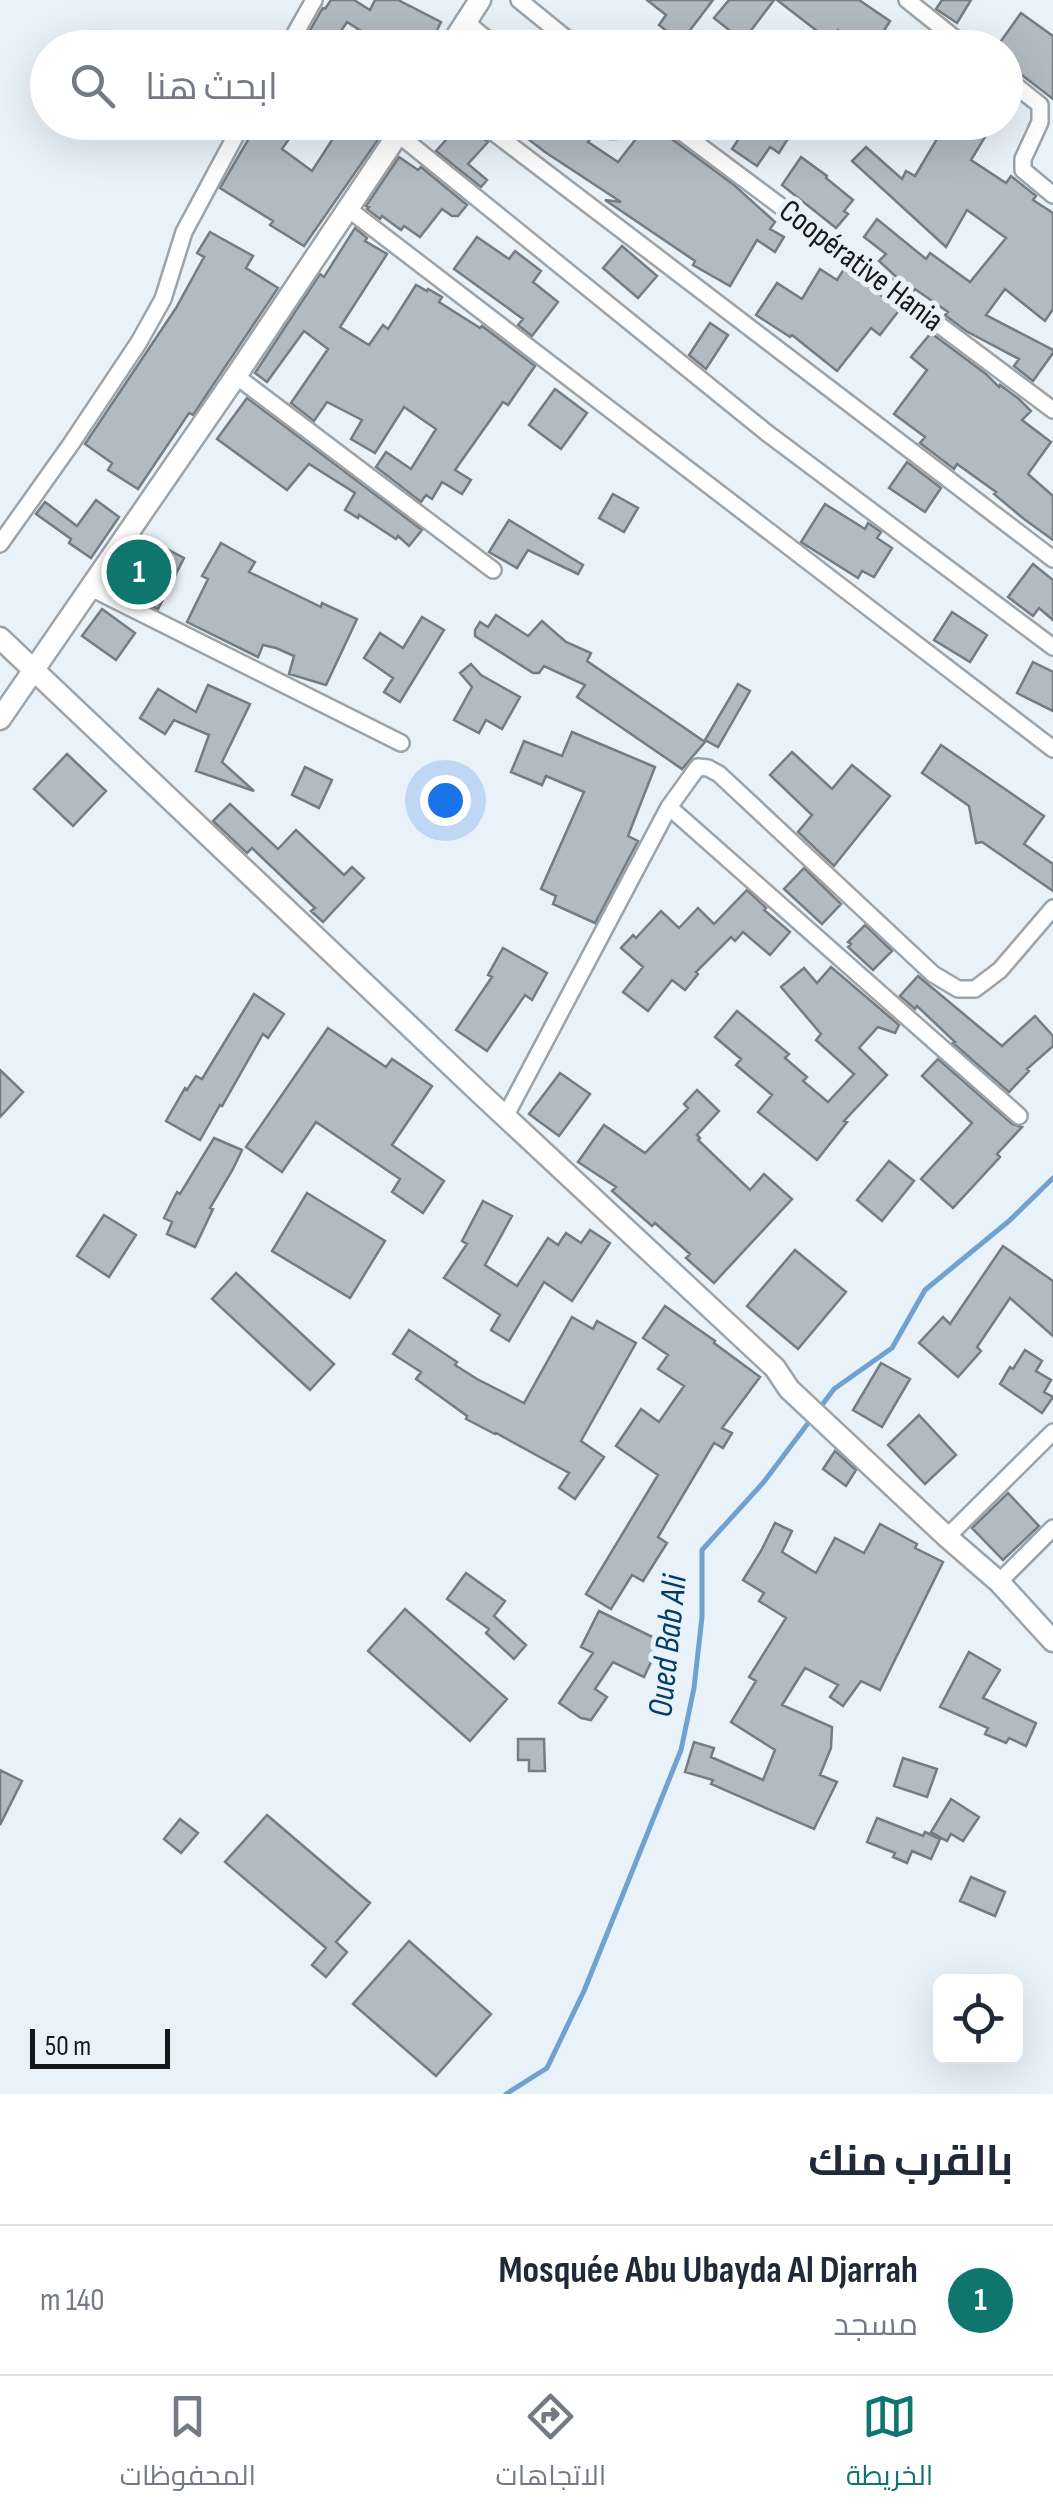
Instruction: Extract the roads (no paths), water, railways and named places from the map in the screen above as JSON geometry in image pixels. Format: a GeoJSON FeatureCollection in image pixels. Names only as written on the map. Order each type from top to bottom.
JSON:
{"type":"FeatureCollection","features":[{"type":"Feature","properties":{"kind":"street"},"geometry":{"type":"LineString","coordinates":[[296,30],[314,0]]}},
{"type":"Feature","properties":{"kind":"street"},"geometry":{"type":"LineString","coordinates":[[460,30],[480,0]]}},
{"type":"Feature","properties":{"kind":"street"},"geometry":{"type":"LineString","coordinates":[[518,0],[556,30]]}},
{"type":"Feature","properties":{"kind":"street"},"geometry":{"type":"LineString","coordinates":[[908,0],[945,30]]}},
{"type":"Feature","properties":{"kind":"street"},"geometry":{"type":"LineString","coordinates":[[465,21],[476,30]]}},
{"type":"Feature","properties":{"kind":"street"},"geometry":{"type":"LineString","coordinates":[[1023,92],[1040,105],[1040,122],[1023,160],[1023,170],[1053,195]]}},
{"type":"Feature","properties":{"kind":"street"},"geometry":{"type":"LineString","coordinates":[[0,544],[139,342],[163,299],[184,232],[233,140]]}},
{"type":"Feature","properties":{"kind":"street"},"geometry":{"type":"LineString","coordinates":[[0,719],[395,140]]}},
{"type":"Feature","properties":{"kind":"street"},"geometry":{"type":"LineString","coordinates":[[416,140],[767,433],[1053,647]]}},
{"type":"Feature","properties":{"kind":"street"},"geometry":{"type":"LineString","coordinates":[[504,140],[1053,559]]}},
{"type":"Feature","properties":{"kind":"street","name":"Coopérative Hania"},"geometry":{"type":"LineString","coordinates":[[692,140],[1053,410]]}},
{"type":"Feature","properties":{"kind":"street"},"geometry":{"type":"LineString","coordinates":[[347,208],[1053,749]]}},
{"type":"Feature","properties":{"kind":"street"},"geometry":{"type":"LineString","coordinates":[[236,376],[493,570]]}},
{"type":"Feature","properties":{"kind":"street"},"geometry":{"type":"LineString","coordinates":[[91,588],[402,743]]}},
{"type":"Feature","properties":{"kind":"street"},"geometry":{"type":"LineString","coordinates":[[0,638],[774,1368],[788,1390],[999,1582],[1053,1641]]}},
{"type":"Feature","properties":{"kind":"street"},"geometry":{"type":"LineString","coordinates":[[506,1115],[670,807],[698,768],[719,774],[933,974],[958,988],[975,989],[1000,970],[1053,908]]}},
{"type":"Feature","properties":{"kind":"street"},"geometry":{"type":"LineString","coordinates":[[670,807],[1019,1116]]}},
{"type":"Feature","properties":{"kind":"street"},"geometry":{"type":"LineString","coordinates":[[947,1537],[1053,1432]]}},
{"type":"Feature","properties":{"kind":"street"},"geometry":{"type":"LineString","coordinates":[[999,1582],[1053,1528]]}},
{"type":"Feature","properties":{"kind":"waterway","name":"Oued Bab Ali"},"geometry":{"type":"LineString","coordinates":[[819,1409],[834,1389],[892,1348],[925,1290],[1009,1221],[1053,1178]]}},
{"type":"Feature","properties":{"kind":"waterway","name":"Oued Bab Ali"},"geometry":{"type":"LineString","coordinates":[[506,2094],[547,2068],[584,1991],[681,1750],[694,1688],[702,1617],[702,1550],[763,1483],[812,1418]]}},
{"type":"Feature","properties":{"kind":"place","name":"Mosquée Abu Ubayda Al Djarrah"},"geometry":{"type":"Point","coordinates":[139,572]}}]}
